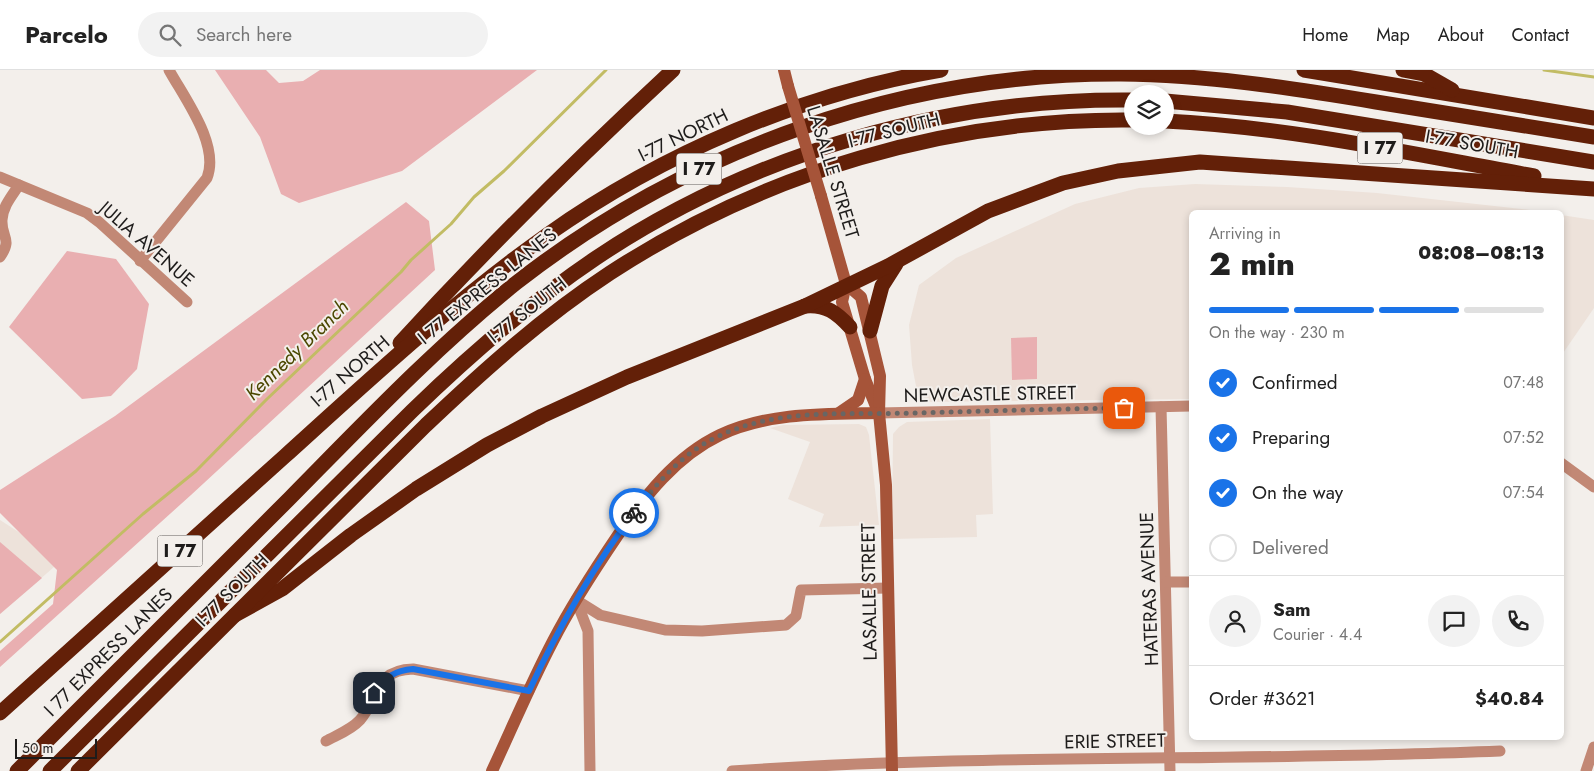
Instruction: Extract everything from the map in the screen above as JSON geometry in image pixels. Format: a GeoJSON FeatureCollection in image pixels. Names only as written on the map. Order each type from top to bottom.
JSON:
{"type":"FeatureCollection","features":[{"type":"Feature","properties":{"kind":"highway"},"geometry":{"type":"LineString","coordinates":[[359,389],[466,271],[533,202],[673,70]]}},
{"type":"Feature","properties":{"kind":"highway","name":"I-77 NORTH"},"geometry":{"type":"LineString","coordinates":[[0,713],[359,389],[481,286],[526,251],[585,210],[650,172],[706,144],[793,109],[878,84],[941,70]]}},
{"type":"Feature","properties":{"kind":"highway"},"geometry":{"type":"LineString","coordinates":[[1304,70],[1594,118]]}},
{"type":"Feature","properties":{"kind":"highway"},"geometry":{"type":"LineString","coordinates":[[1403,70],[1424,74],[1462,96]]}},
{"type":"Feature","properties":{"kind":"highway","name":"I 77 EXPRESS LANES"},"geometry":{"type":"LineString","coordinates":[[17,771],[395,393],[494,302],[560,251],[625,209],[688,175],[770,139],[854,111],[938,91],[1028,78],[1118,74],[1198,78],[1290,88],[1594,137]]}},
{"type":"Feature","properties":{"kind":"highway","name":"I 77"},"geometry":{"type":"LineString","coordinates":[[50,771],[412,411],[469,357],[531,305],[622,242],[672,213],[726,187],[801,156],[861,137],[934,119],[1001,108],[1060,102],[1124,100]]}},
{"type":"Feature","properties":{"kind":"highway","name":"I 77"},"geometry":{"type":"LineString","coordinates":[[1174,102],[1295,113],[1594,162]]}},
{"type":"Feature","properties":{"kind":"highway","name":"I-77 SOUTH"},"geometry":{"type":"LineString","coordinates":[[78,771],[426,425],[502,355],[594,284],[682,230],[734,205],[839,164],[911,144],[975,132],[1033,124],[1124,120]]}},
{"type":"Feature","properties":{"kind":"highway","name":"I-77 SOUTH"},"geometry":{"type":"LineString","coordinates":[[1174,122],[1247,127],[1324,138],[1594,188]]}},
{"type":"Feature","properties":{"kind":"highway"},"geometry":{"type":"LineString","coordinates":[[235,615],[282,589],[350,535],[416,489],[514,430],[627,377],[805,306],[846,284],[899,260],[988,211],[1042,189],[1118,170],[1176,163],[1225,162],[1594,188]]}},
{"type":"Feature","properties":{"kind":"highway"},"geometry":{"type":"LineString","coordinates":[[870,331],[882,286],[899,260]]}},
{"type":"Feature","properties":{"kind":"highway"},"geometry":{"type":"LineString","coordinates":[[805,306],[827,308],[840,316],[850,327]]}},
{"type":"Feature","properties":{"kind":"street"},"geometry":{"type":"LineString","coordinates":[[140,261],[206,178],[210,169],[210,154],[197,121],[169,70]]}},
{"type":"Feature","properties":{"kind":"street","name":"LASALLE STREET"},"geometry":{"type":"LineString","coordinates":[[784,70],[846,284],[842,302],[865,379],[879,413]]}},
{"type":"Feature","properties":{"kind":"street","name":"JULIA AVENUE"},"geometry":{"type":"LineString","coordinates":[[0,178],[87,214],[100,222],[140,261],[187,302]]}},
{"type":"Feature","properties":{"kind":"street"},"geometry":{"type":"LineString","coordinates":[[0,257],[6,248],[7,240],[2,223],[4,206],[18,185]]}},
{"type":"Feature","properties":{"kind":"street","name":"LASALLE STREET"},"geometry":{"type":"LineString","coordinates":[[846,284],[861,296],[880,376],[879,413],[885,477],[892,767]]}},
{"type":"Feature","properties":{"kind":"street"},"geometry":{"type":"LineString","coordinates":[[836,414],[846,410],[858,400],[865,379]]}},
{"type":"Feature","properties":{"kind":"street","name":"NEWCASTLE STREET"},"geometry":{"type":"LineString","coordinates":[[879,413],[1189,406]]}},
{"type":"Feature","properties":{"kind":"street","name":"HATERAS AVENUE"},"geometry":{"type":"LineString","coordinates":[[1161,407],[1167,582],[1170,771]]}},
{"type":"Feature","properties":{"kind":"street"},"geometry":{"type":"LineString","coordinates":[[492,771],[553,641],[576,600],[645,499],[666,474],[692,452],[720,435],[752,423],[790,416],[879,413]]}},
{"type":"Feature","properties":{"kind":"street"},"geometry":{"type":"LineString","coordinates":[[1564,465],[1594,487]]}},
{"type":"Feature","properties":{"kind":"street"},"geometry":{"type":"LineString","coordinates":[[1167,582],[1189,582]]}},
{"type":"Feature","properties":{"kind":"street"},"geometry":{"type":"LineString","coordinates":[[576,600],[600,615],[665,630],[702,631],[786,625],[796,616],[801,590],[888,588]]}},
{"type":"Feature","properties":{"kind":"street"},"geometry":{"type":"LineString","coordinates":[[576,600],[588,631],[590,771]]}},
{"type":"Feature","properties":{"kind":"street"},"geometry":{"type":"LineString","coordinates":[[326,740],[352,727],[363,716],[381,682],[401,671],[413,669],[529,691]]}},
{"type":"Feature","properties":{"kind":"street"},"geometry":{"type":"LineString","coordinates":[[1586,771],[1594,747]]}},
{"type":"Feature","properties":{"kind":"street","name":"ERIE STREET"},"geometry":{"type":"LineString","coordinates":[[732,771],[820,765],[892,767],[1170,757],[1231,759],[1500,751]]}},
{"type":"Feature","properties":{"kind":"shaded area"},"geometry":{"type":"Polygon","coordinates":[[[215,70],[266,70],[279,83],[303,81],[320,70],[537,70],[402,171],[299,203],[281,194],[260,137],[215,70]]]}},
{"type":"Feature","properties":{"kind":"shaded area"},"geometry":{"type":"Polygon","coordinates":[[[1195,184],[1287,187],[1377,193],[1530,210],[1189,210],[1189,399],[919,402],[912,365],[909,325],[919,285],[956,258],[1075,204],[1139,188],[1195,184]]]}},
{"type":"Feature","properties":{"kind":"shaded area"},"geometry":{"type":"Polygon","coordinates":[[[406,202],[429,221],[435,270],[191,495],[0,667],[0,651],[53,604],[57,570],[0,513],[0,490],[115,416],[406,202]]]}},
{"type":"Feature","properties":{"kind":"shaded area"},"geometry":{"type":"Polygon","coordinates":[[[1564,215],[1594,220],[1594,308],[1564,352],[1564,215]]]}},
{"type":"Feature","properties":{"kind":"shaded area"},"geometry":{"type":"Polygon","coordinates":[[[67,251],[116,259],[149,304],[137,369],[111,396],[82,399],[9,327],[67,251]]]}},
{"type":"Feature","properties":{"kind":"shaded area"},"geometry":{"type":"Polygon","coordinates":[[[1037,337],[1037,379],[1012,380],[1011,338],[1037,337]]]}},
{"type":"Feature","properties":{"kind":"shaded area"},"geometry":{"type":"Polygon","coordinates":[[[990,419],[993,514],[976,515],[977,537],[892,539],[893,434],[907,422],[990,419]]]}},
{"type":"Feature","properties":{"kind":"shaded area"},"geometry":{"type":"Polygon","coordinates":[[[859,424],[866,427],[869,435],[879,525],[819,527],[824,514],[788,499],[810,442],[770,428],[783,425],[859,424]]]}},
{"type":"Feature","properties":{"kind":"shaded area"},"geometry":{"type":"Polygon","coordinates":[[[0,520],[62,560],[0,614],[0,520]]]}},
{"type":"Feature","properties":{"kind":"shaded area"},"geometry":{"type":"Polygon","coordinates":[[[0,542],[42,578],[0,614],[0,542]]]}},
{"type":"Feature","properties":{"kind":"waterway","name":"Kennedy Branch"},"geometry":{"type":"LineString","coordinates":[[0,642],[143,514],[196,471],[267,399],[451,224],[474,197],[504,171],[606,70]]}},
{"type":"Feature","properties":{"kind":"waterway"},"geometry":{"type":"LineString","coordinates":[[1544,70],[1594,77]]}},
{"type":"Feature","properties":{"kind":"way so far"},"geometry":{"type":"LineString","coordinates":[[634,513],[666,474],[692,452],[734,429],[770,419],[790,416],[861,413],[1124,408]]}},
{"type":"Feature","properties":{"kind":"route"},"geometry":{"type":"LineString","coordinates":[[374,693],[386,678],[401,671],[413,669],[529,691],[564,620],[593,572],[634,513]]}}]}
